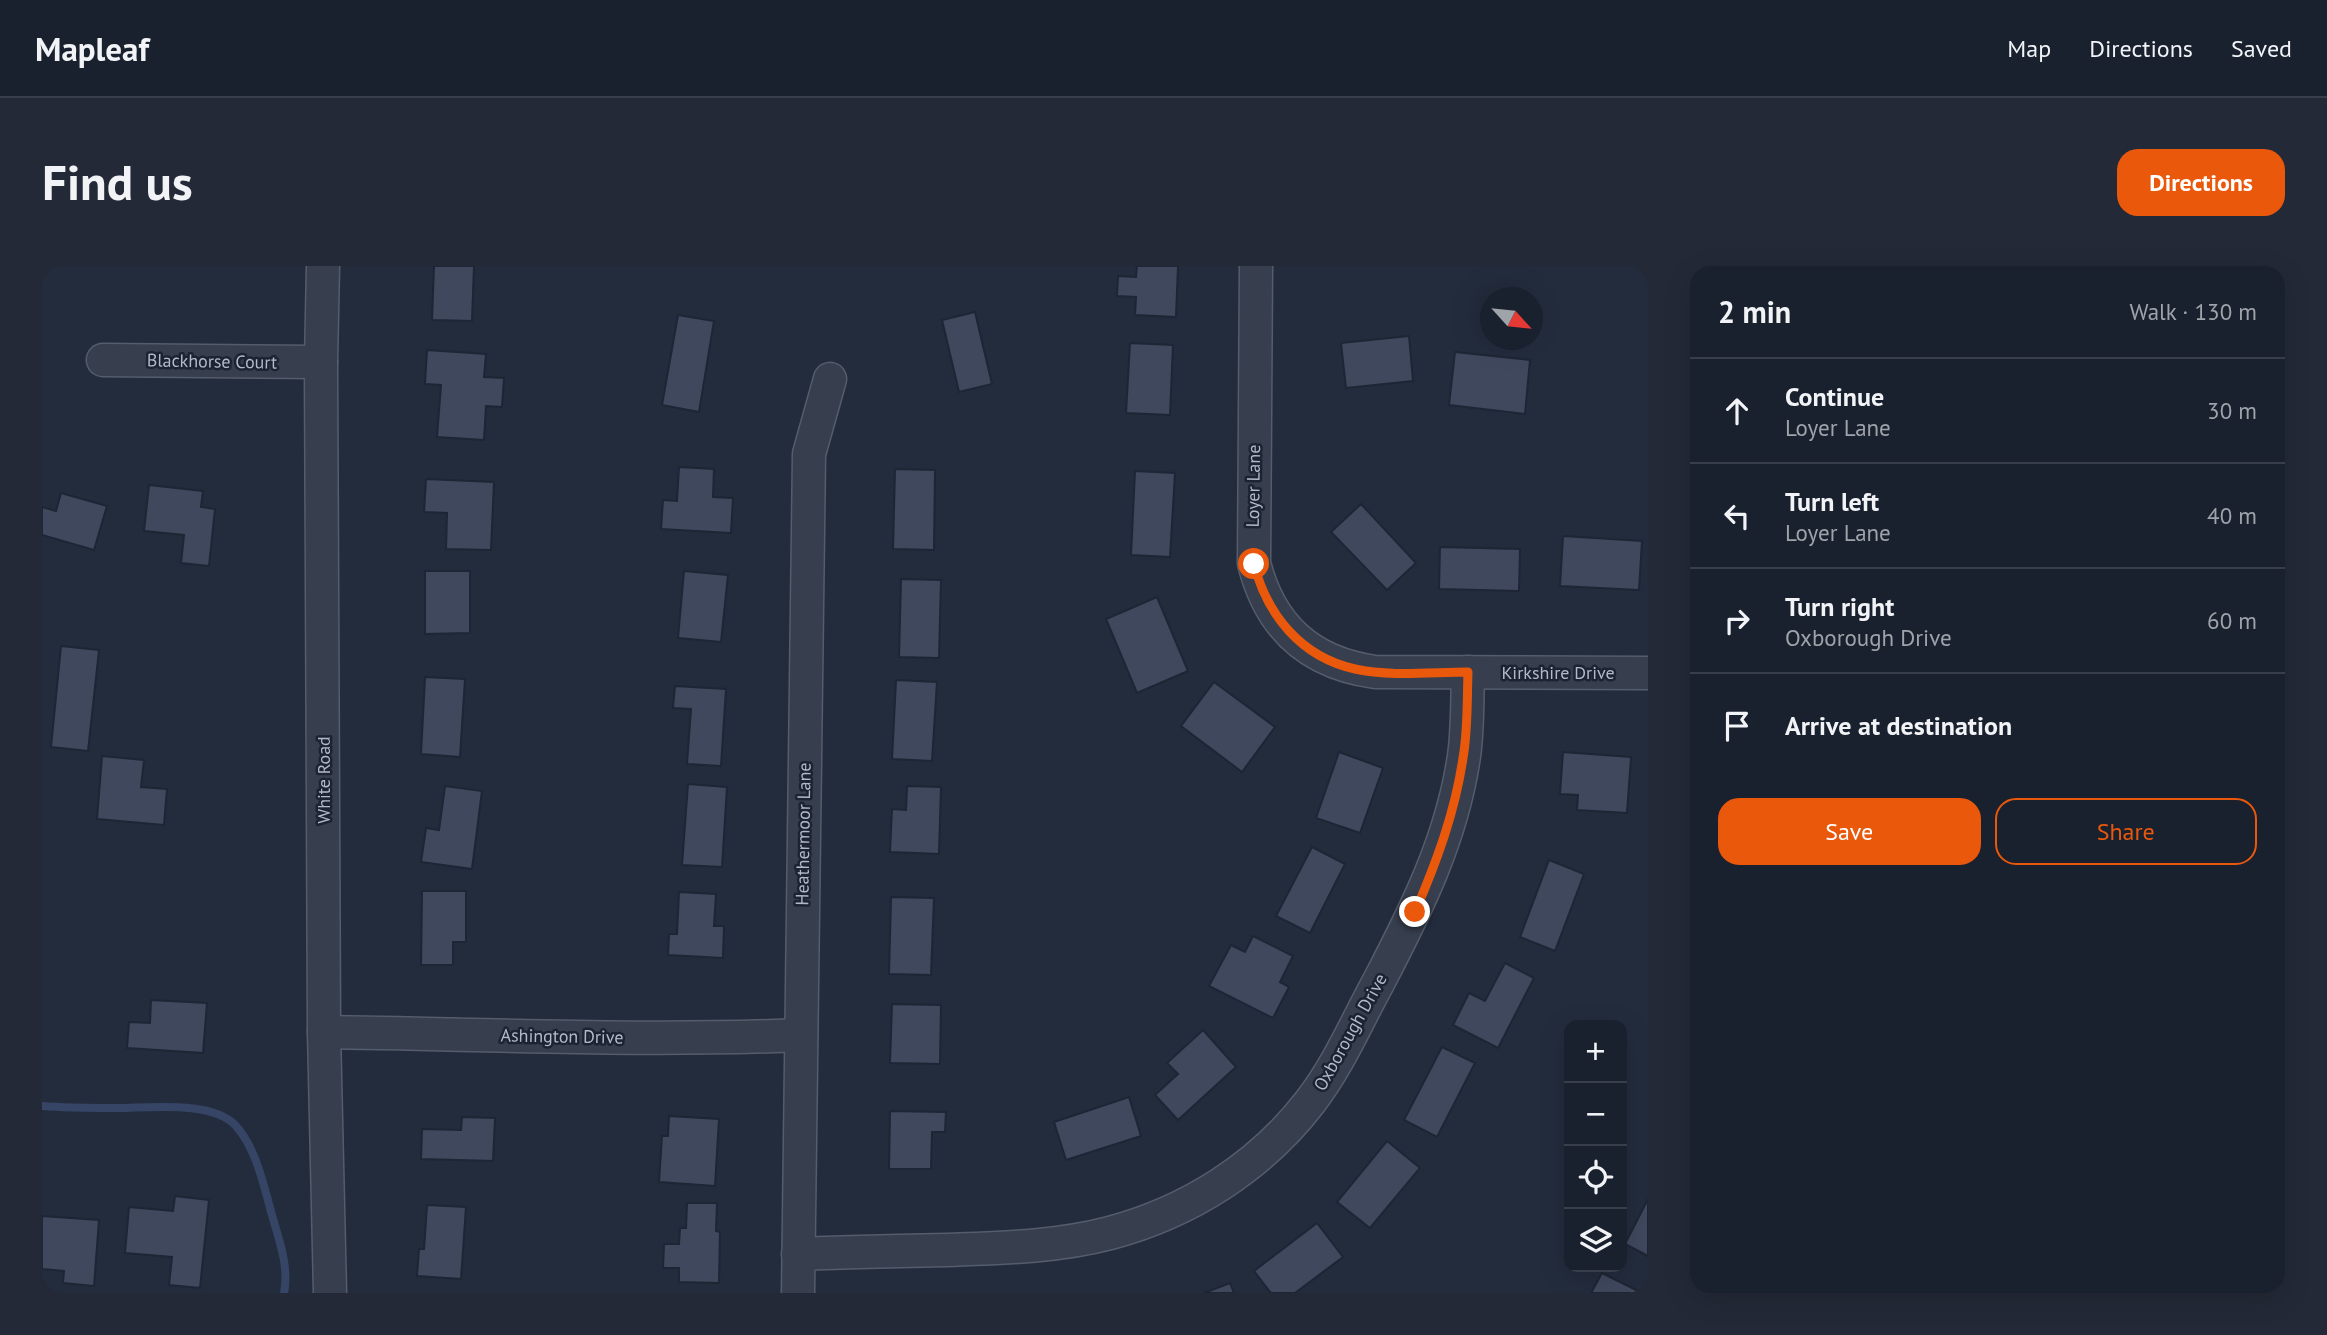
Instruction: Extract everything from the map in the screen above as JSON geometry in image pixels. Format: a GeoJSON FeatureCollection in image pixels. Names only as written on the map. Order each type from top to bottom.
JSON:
{"type":"FeatureCollection","features":[{"type":"Feature","properties":{"kind":"street","name":"White Road"},"geometry":{"type":"LineString","coordinates":[[323,266],[321,362],[324,1032],[330,1293]]}},
{"type":"Feature","properties":{"kind":"street","name":"Loyer Lane"},"geometry":{"type":"LineString","coordinates":[[1256,266],[1252,544],[1254,564],[1266,600],[1289,632],[1319,656],[1337,664],[1375,672],[1468,672]]}},
{"type":"Feature","properties":{"kind":"street","name":"Blackhorse Court"},"geometry":{"type":"LineString","coordinates":[[103,360],[321,362]]}},
{"type":"Feature","properties":{"kind":"street","name":"Heathermoor Lane"},"geometry":{"type":"LineString","coordinates":[[798,1293],[809,454],[830,379]]}},
{"type":"Feature","properties":{"kind":"street","name":"Kirkshire Drive"},"geometry":{"type":"LineString","coordinates":[[1468,672],[1648,673]]}},
{"type":"Feature","properties":{"kind":"street","name":"Oxborough Drive"},"geometry":{"type":"LineString","coordinates":[[798,1254],[990,1248],[1053,1243],[1108,1234],[1147,1222],[1185,1205],[1254,1161],[1283,1133],[1330,1074],[1415,912],[1451,817],[1464,757],[1468,672]]}},
{"type":"Feature","properties":{"kind":"street","name":"Ashington Drive"},"geometry":{"type":"LineString","coordinates":[[324,1032],[719,1038],[801,1035]]}},
{"type":"Feature","properties":{"kind":"building"},"geometry":{"type":"Polygon","coordinates":[[[434,266],[474,266],[472,321],[432,320],[434,266]]]}},
{"type":"Feature","properties":{"kind":"building"},"geometry":{"type":"Polygon","coordinates":[[[1137,266],[1178,266],[1176,317],[1135,315],[1136,297],[1117,296],[1118,276],[1136,277],[1137,266]]]}},
{"type":"Feature","properties":{"kind":"building"},"geometry":{"type":"Polygon","coordinates":[[[975,312],[992,384],[959,392],[942,320],[975,312]]]}},
{"type":"Feature","properties":{"kind":"building"},"geometry":{"type":"Polygon","coordinates":[[[678,315],[714,321],[699,412],[662,405],[678,315]]]}},
{"type":"Feature","properties":{"kind":"building"},"geometry":{"type":"Polygon","coordinates":[[[1409,336],[1413,381],[1346,388],[1341,343],[1409,336]]]}},
{"type":"Feature","properties":{"kind":"building"},"geometry":{"type":"Polygon","coordinates":[[[1130,343],[1173,345],[1170,415],[1126,413],[1130,343]]]}},
{"type":"Feature","properties":{"kind":"building"},"geometry":{"type":"Polygon","coordinates":[[[427,350],[486,354],[484,377],[504,378],[502,407],[486,406],[484,440],[437,437],[441,385],[425,384],[427,350]]]}},
{"type":"Feature","properties":{"kind":"building"},"geometry":{"type":"Polygon","coordinates":[[[1455,352],[1530,360],[1525,414],[1449,405],[1455,352]]]}},
{"type":"Feature","properties":{"kind":"building"},"geometry":{"type":"Polygon","coordinates":[[[679,467],[714,469],[713,497],[733,498],[731,533],[661,529],[663,500],[677,501],[679,467]]]}},
{"type":"Feature","properties":{"kind":"building"},"geometry":{"type":"Polygon","coordinates":[[[895,469],[935,470],[934,550],[893,549],[895,469]]]}},
{"type":"Feature","properties":{"kind":"building"},"geometry":{"type":"Polygon","coordinates":[[[1135,471],[1175,473],[1170,557],[1131,555],[1135,471]]]}},
{"type":"Feature","properties":{"kind":"building"},"geometry":{"type":"Polygon","coordinates":[[[426,479],[494,482],[491,550],[446,549],[447,513],[424,512],[426,479]]]}},
{"type":"Feature","properties":{"kind":"building"},"geometry":{"type":"Polygon","coordinates":[[[149,485],[203,491],[201,507],[215,509],[209,566],[181,563],[184,535],[144,531],[149,485]]]}},
{"type":"Feature","properties":{"kind":"building"},"geometry":{"type":"Polygon","coordinates":[[[61,493],[107,506],[94,550],[42,535],[42,507],[56,511],[61,493]]]}},
{"type":"Feature","properties":{"kind":"building"},"geometry":{"type":"Polygon","coordinates":[[[1361,504],[1416,563],[1387,590],[1331,532],[1361,504]]]}},
{"type":"Feature","properties":{"kind":"building"},"geometry":{"type":"Polygon","coordinates":[[[1563,536],[1642,541],[1639,590],[1560,586],[1563,536]]]}},
{"type":"Feature","properties":{"kind":"building"},"geometry":{"type":"Polygon","coordinates":[[[1440,547],[1520,549],[1519,591],[1439,589],[1440,547]]]}},
{"type":"Feature","properties":{"kind":"building"},"geometry":{"type":"Polygon","coordinates":[[[425,571],[470,571],[470,633],[425,634],[425,571]]]}},
{"type":"Feature","properties":{"kind":"building"},"geometry":{"type":"Polygon","coordinates":[[[684,571],[728,575],[721,642],[678,638],[684,571]]]}},
{"type":"Feature","properties":{"kind":"building"},"geometry":{"type":"Polygon","coordinates":[[[901,579],[941,580],[939,658],[899,657],[901,579]]]}},
{"type":"Feature","properties":{"kind":"building"},"geometry":{"type":"Polygon","coordinates":[[[1157,597],[1188,671],[1137,693],[1106,619],[1157,597]]]}},
{"type":"Feature","properties":{"kind":"building"},"geometry":{"type":"Polygon","coordinates":[[[61,646],[99,650],[88,751],[51,747],[61,646]]]}},
{"type":"Feature","properties":{"kind":"building"},"geometry":{"type":"Polygon","coordinates":[[[425,677],[465,679],[460,757],[421,754],[425,677]]]}},
{"type":"Feature","properties":{"kind":"building"},"geometry":{"type":"Polygon","coordinates":[[[896,680],[937,682],[932,761],[892,759],[896,680]]]}},
{"type":"Feature","properties":{"kind":"building"},"geometry":{"type":"Polygon","coordinates":[[[1214,682],[1275,727],[1242,772],[1181,726],[1214,682]]]}},
{"type":"Feature","properties":{"kind":"building"},"geometry":{"type":"Polygon","coordinates":[[[675,686],[726,689],[721,766],[687,764],[691,709],[673,708],[675,686]]]}},
{"type":"Feature","properties":{"kind":"building"},"geometry":{"type":"Polygon","coordinates":[[[1339,752],[1383,768],[1360,833],[1316,818],[1339,752]]]}},
{"type":"Feature","properties":{"kind":"building"},"geometry":{"type":"Polygon","coordinates":[[[1563,752],[1631,757],[1627,813],[1577,810],[1578,795],[1560,794],[1563,752]]]}},
{"type":"Feature","properties":{"kind":"building"},"geometry":{"type":"Polygon","coordinates":[[[102,756],[144,760],[141,787],[167,789],[164,825],[97,819],[102,756]]]}},
{"type":"Feature","properties":{"kind":"building"},"geometry":{"type":"Polygon","coordinates":[[[688,784],[727,787],[722,867],[682,865],[688,784]]]}},
{"type":"Feature","properties":{"kind":"building"},"geometry":{"type":"Polygon","coordinates":[[[445,786],[482,791],[472,869],[421,862],[426,828],[439,830],[445,786]]]}},
{"type":"Feature","properties":{"kind":"building"},"geometry":{"type":"Polygon","coordinates":[[[907,786],[941,787],[939,854],[890,852],[892,809],[906,810],[907,786]]]}},
{"type":"Feature","properties":{"kind":"building"},"geometry":{"type":"Polygon","coordinates":[[[1312,847],[1345,864],[1310,933],[1276,916],[1312,847]]]}},
{"type":"Feature","properties":{"kind":"building"},"geometry":{"type":"Polygon","coordinates":[[[1549,860],[1584,874],[1555,951],[1520,937],[1549,860]]]}},
{"type":"Feature","properties":{"kind":"building"},"geometry":{"type":"Polygon","coordinates":[[[422,891],[466,891],[466,942],[453,942],[453,965],[421,965],[422,891]]]}},
{"type":"Feature","properties":{"kind":"building"},"geometry":{"type":"Polygon","coordinates":[[[679,892],[716,894],[714,926],[724,926],[723,958],[668,955],[669,934],[677,934],[679,892]]]}},
{"type":"Feature","properties":{"kind":"building"},"geometry":{"type":"Polygon","coordinates":[[[891,897],[934,898],[931,975],[889,974],[891,897]]]}},
{"type":"Feature","properties":{"kind":"building"},"geometry":{"type":"Polygon","coordinates":[[[1253,936],[1293,956],[1280,982],[1289,987],[1273,1018],[1209,986],[1231,945],[1245,952],[1253,936]]]}},
{"type":"Feature","properties":{"kind":"building"},"geometry":{"type":"Polygon","coordinates":[[[1505,963],[1534,978],[1498,1048],[1453,1025],[1469,993],[1485,1001],[1505,963]]]}},
{"type":"Feature","properties":{"kind":"building"},"geometry":{"type":"Polygon","coordinates":[[[151,1000],[207,1003],[203,1053],[127,1048],[129,1022],[150,1023],[151,1000]]]}},
{"type":"Feature","properties":{"kind":"building"},"geometry":{"type":"Polygon","coordinates":[[[892,1004],[941,1005],[940,1064],[890,1063],[892,1004]]]}},
{"type":"Feature","properties":{"kind":"building"},"geometry":{"type":"Polygon","coordinates":[[[1203,1030],[1236,1067],[1178,1120],[1155,1095],[1178,1074],[1167,1063],[1203,1030]]]}},
{"type":"Feature","properties":{"kind":"building"},"geometry":{"type":"Polygon","coordinates":[[[1442,1047],[1475,1063],[1437,1137],[1404,1120],[1442,1047]]]}},
{"type":"Feature","properties":{"kind":"building"},"geometry":{"type":"Polygon","coordinates":[[[1129,1097],[1141,1136],[1066,1160],[1054,1122],[1129,1097]]]}},
{"type":"Feature","properties":{"kind":"building"},"geometry":{"type":"Polygon","coordinates":[[[890,1111],[946,1112],[945,1132],[932,1132],[931,1169],[889,1169],[890,1111]]]}},
{"type":"Feature","properties":{"kind":"building"},"geometry":{"type":"Polygon","coordinates":[[[669,1116],[719,1119],[715,1186],[659,1182],[662,1136],[668,1136],[669,1116]]]}},
{"type":"Feature","properties":{"kind":"building"},"geometry":{"type":"Polygon","coordinates":[[[462,1117],[495,1118],[493,1161],[421,1159],[422,1129],[461,1130],[462,1117]]]}},
{"type":"Feature","properties":{"kind":"building"},"geometry":{"type":"Polygon","coordinates":[[[1387,1141],[1420,1168],[1370,1228],[1337,1202],[1387,1141]]]}},
{"type":"Feature","properties":{"kind":"building"},"geometry":{"type":"Polygon","coordinates":[[[175,1196],[209,1200],[200,1288],[169,1285],[172,1257],[125,1253],[129,1207],[173,1211],[175,1196]]]}},
{"type":"Feature","properties":{"kind":"building"},"geometry":{"type":"Polygon","coordinates":[[[1648,1199],[1648,1256],[1627,1245],[1648,1199]]]}},
{"type":"Feature","properties":{"kind":"building"},"geometry":{"type":"Polygon","coordinates":[[[687,1203],[717,1203],[716,1231],[720,1232],[719,1283],[679,1282],[679,1268],[663,1268],[664,1244],[679,1244],[680,1228],[686,1228],[687,1203]]]}},
{"type":"Feature","properties":{"kind":"building"},"geometry":{"type":"Polygon","coordinates":[[[427,1205],[466,1207],[461,1279],[417,1276],[419,1249],[424,1249],[427,1205]]]}},
{"type":"Feature","properties":{"kind":"building"},"geometry":{"type":"Polygon","coordinates":[[[42,1216],[99,1220],[94,1286],[63,1283],[64,1271],[42,1269],[42,1216]]]}},
{"type":"Feature","properties":{"kind":"building"},"geometry":{"type":"Polygon","coordinates":[[[1317,1223],[1343,1257],[1295,1293],[1271,1293],[1254,1271],[1317,1223]]]}},
{"type":"Feature","properties":{"kind":"building"},"geometry":{"type":"Polygon","coordinates":[[[1602,1273],[1642,1293],[1591,1293],[1602,1273]]]}},
{"type":"Feature","properties":{"kind":"building"},"geometry":{"type":"Polygon","coordinates":[[[1230,1283],[1234,1293],[1204,1293],[1230,1283]]]}},
{"type":"Feature","properties":{"kind":"waterway"},"geometry":{"type":"LineString","coordinates":[[42,1106],[180,1107],[212,1112],[226,1118],[242,1134],[260,1173],[284,1259],[284,1293]]}},
{"type":"Feature","properties":{"kind":"route"},"geometry":{"type":"LineString","coordinates":[[1254,564],[1266,600],[1276,617],[1303,645],[1319,656],[1337,664],[1375,672],[1468,672],[1464,757],[1451,817],[1439,855],[1415,912]]}}]}
